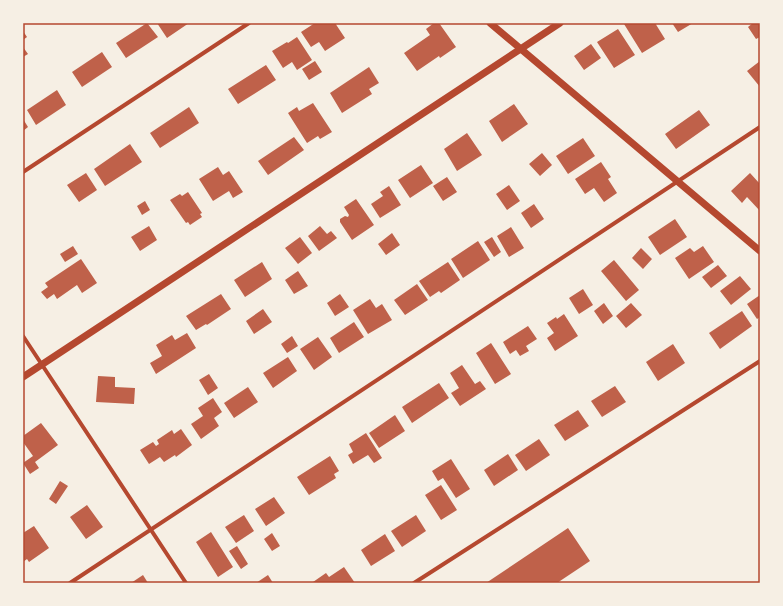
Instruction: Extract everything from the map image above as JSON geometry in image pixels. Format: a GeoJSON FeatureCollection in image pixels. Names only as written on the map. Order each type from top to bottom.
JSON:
{"type":"FeatureCollection","features":[{"type":"Feature","properties":{"kind":"street"},"geometry":{"type":"LineString","coordinates":[[23,172],[249,23]]}},
{"type":"Feature","properties":{"kind":"street"},"geometry":{"type":"LineString","coordinates":[[490,23],[760,251]]}},
{"type":"Feature","properties":{"kind":"street"},"geometry":{"type":"LineString","coordinates":[[23,377],[560,23]]}},
{"type":"Feature","properties":{"kind":"street"},"geometry":{"type":"LineString","coordinates":[[70,583],[679,182],[760,127]]}},
{"type":"Feature","properties":{"kind":"street"},"geometry":{"type":"LineString","coordinates":[[23,336],[186,583]]}},
{"type":"Feature","properties":{"kind":"street"},"geometry":{"type":"LineString","coordinates":[[414,583],[760,360]]}},
{"type":"Feature","properties":{"kind":"building"},"geometry":{"type":"Polygon","coordinates":[[[147,23],[158,37],[126,58],[116,43],[147,23]]]}},
{"type":"Feature","properties":{"kind":"building"},"geometry":{"type":"Polygon","coordinates":[[[157,23],[189,23],[167,38],[157,23]]]}},
{"type":"Feature","properties":{"kind":"building"},"geometry":{"type":"Polygon","coordinates":[[[315,23],[335,23],[345,38],[325,51],[319,42],[311,47],[301,32],[315,23]]]}},
{"type":"Feature","properties":{"kind":"building"},"geometry":{"type":"Polygon","coordinates":[[[434,23],[439,23],[456,47],[440,58],[439,56],[417,71],[404,53],[430,35],[426,29],[434,23]]]}},
{"type":"Feature","properties":{"kind":"building"},"geometry":{"type":"Polygon","coordinates":[[[655,23],[665,39],[642,53],[624,24],[655,23]]]}},
{"type":"Feature","properties":{"kind":"building"},"geometry":{"type":"Polygon","coordinates":[[[672,23],[693,23],[678,32],[672,23]]]}},
{"type":"Feature","properties":{"kind":"building"},"geometry":{"type":"Polygon","coordinates":[[[753,23],[760,23],[760,37],[756,39],[748,27],[753,23]]]}},
{"type":"Feature","properties":{"kind":"building"},"geometry":{"type":"Polygon","coordinates":[[[618,29],[635,55],[614,68],[597,42],[618,29]]]}},
{"type":"Feature","properties":{"kind":"building"},"geometry":{"type":"Polygon","coordinates":[[[23,31],[27,37],[23,40],[23,31]]]}},
{"type":"Feature","properties":{"kind":"building"},"geometry":{"type":"Polygon","coordinates":[[[297,37],[312,60],[297,70],[292,62],[283,68],[272,51],[297,37]]]}},
{"type":"Feature","properties":{"kind":"building"},"geometry":{"type":"Polygon","coordinates":[[[591,44],[601,58],[584,70],[574,56],[591,44]]]}},
{"type":"Feature","properties":{"kind":"building"},"geometry":{"type":"Polygon","coordinates":[[[23,47],[28,54],[23,57],[23,47]]]}},
{"type":"Feature","properties":{"kind":"building"},"geometry":{"type":"Polygon","coordinates":[[[102,52],[112,67],[82,87],[72,72],[102,52]]]}},
{"type":"Feature","properties":{"kind":"building"},"geometry":{"type":"Polygon","coordinates":[[[315,61],[322,72],[309,80],[302,69],[315,61]]]}},
{"type":"Feature","properties":{"kind":"building"},"geometry":{"type":"Polygon","coordinates":[[[760,61],[760,87],[747,71],[760,61]]]}},
{"type":"Feature","properties":{"kind":"building"},"geometry":{"type":"Polygon","coordinates":[[[266,65],[276,80],[238,104],[228,89],[266,65]]]}},
{"type":"Feature","properties":{"kind":"building"},"geometry":{"type":"Polygon","coordinates":[[[369,67],[379,83],[369,89],[372,94],[342,113],[330,93],[369,67]]]}},
{"type":"Feature","properties":{"kind":"building"},"geometry":{"type":"Polygon","coordinates":[[[57,90],[66,105],[36,125],[27,110],[57,90]]]}},
{"type":"Feature","properties":{"kind":"building"},"geometry":{"type":"Polygon","coordinates":[[[313,103],[332,132],[320,139],[318,136],[307,143],[288,113],[297,107],[299,111],[313,103]]]}},
{"type":"Feature","properties":{"kind":"building"},"geometry":{"type":"Polygon","coordinates":[[[514,104],[528,124],[502,142],[489,121],[514,104]]]}},
{"type":"Feature","properties":{"kind":"building"},"geometry":{"type":"Polygon","coordinates":[[[189,107],[199,123],[160,148],[150,133],[189,107]]]}},
{"type":"Feature","properties":{"kind":"building"},"geometry":{"type":"Polygon","coordinates":[[[699,110],[710,125],[676,149],[665,134],[699,110]]]}},
{"type":"Feature","properties":{"kind":"building"},"geometry":{"type":"Polygon","coordinates":[[[23,119],[28,127],[23,131],[23,119]]]}},
{"type":"Feature","properties":{"kind":"building"},"geometry":{"type":"Polygon","coordinates":[[[467,133],[482,155],[457,171],[444,149],[467,133]]]}},
{"type":"Feature","properties":{"kind":"building"},"geometry":{"type":"Polygon","coordinates":[[[294,137],[304,150],[268,175],[258,161],[294,137]]]}},
{"type":"Feature","properties":{"kind":"building"},"geometry":{"type":"Polygon","coordinates":[[[583,138],[595,156],[568,174],[556,156],[583,138]]]}},
{"type":"Feature","properties":{"kind":"building"},"geometry":{"type":"Polygon","coordinates":[[[130,144],[142,162],[105,186],[94,169],[130,144]]]}},
{"type":"Feature","properties":{"kind":"building"},"geometry":{"type":"Polygon","coordinates":[[[542,153],[552,165],[540,176],[529,164],[542,153]]]}},
{"type":"Feature","properties":{"kind":"building"},"geometry":{"type":"Polygon","coordinates":[[[601,162],[611,177],[608,179],[617,193],[604,202],[594,188],[585,194],[575,179],[601,162]]]}},
{"type":"Feature","properties":{"kind":"building"},"geometry":{"type":"Polygon","coordinates":[[[421,165],[433,183],[410,198],[398,180],[421,165]]]}},
{"type":"Feature","properties":{"kind":"building"},"geometry":{"type":"Polygon","coordinates":[[[218,167],[223,175],[229,171],[243,192],[233,198],[229,191],[213,201],[199,179],[218,167]]]}},
{"type":"Feature","properties":{"kind":"building"},"geometry":{"type":"Polygon","coordinates":[[[86,173],[97,190],[79,202],[67,185],[86,173]]]}},
{"type":"Feature","properties":{"kind":"building"},"geometry":{"type":"Polygon","coordinates":[[[750,173],[760,184],[760,211],[747,197],[742,203],[731,191],[750,173]]]}},
{"type":"Feature","properties":{"kind":"building"},"geometry":{"type":"Polygon","coordinates":[[[447,177],[457,192],[443,201],[433,186],[447,177]]]}},
{"type":"Feature","properties":{"kind":"building"},"geometry":{"type":"Polygon","coordinates":[[[509,185],[520,201],[507,210],[496,194],[509,185]]]}},
{"type":"Feature","properties":{"kind":"building"},"geometry":{"type":"Polygon","coordinates":[[[389,186],[401,205],[380,218],[371,204],[383,196],[380,192],[389,186]]]}},
{"type":"Feature","properties":{"kind":"building"},"geometry":{"type":"Polygon","coordinates":[[[188,192],[202,213],[200,214],[202,217],[190,225],[188,222],[186,223],[170,200],[180,194],[182,196],[188,192]]]}},
{"type":"Feature","properties":{"kind":"building"},"geometry":{"type":"Polygon","coordinates":[[[356,199],[374,225],[352,240],[340,222],[340,219],[345,216],[348,217],[349,215],[344,207],[356,199]]]}},
{"type":"Feature","properties":{"kind":"building"},"geometry":{"type":"Polygon","coordinates":[[[145,201],[150,210],[142,215],[137,206],[145,201]]]}},
{"type":"Feature","properties":{"kind":"building"},"geometry":{"type":"Polygon","coordinates":[[[534,204],[544,219],[531,228],[521,213],[534,204]]]}},
{"type":"Feature","properties":{"kind":"building"},"geometry":{"type":"Polygon","coordinates":[[[675,219],[687,237],[660,255],[648,237],[675,219]]]}},
{"type":"Feature","properties":{"kind":"building"},"geometry":{"type":"Polygon","coordinates":[[[149,226],[157,240],[140,251],[131,237],[149,226]]]}},
{"type":"Feature","properties":{"kind":"building"},"geometry":{"type":"Polygon","coordinates":[[[320,226],[327,234],[331,231],[337,238],[319,251],[308,236],[320,226]]]}},
{"type":"Feature","properties":{"kind":"building"},"geometry":{"type":"Polygon","coordinates":[[[511,227],[524,248],[509,257],[497,236],[511,227]]]}},
{"type":"Feature","properties":{"kind":"building"},"geometry":{"type":"Polygon","coordinates":[[[392,233],[400,245],[386,255],[378,244],[392,233]]]}},
{"type":"Feature","properties":{"kind":"building"},"geometry":{"type":"Polygon","coordinates":[[[300,237],[312,253],[298,264],[285,248],[300,237]]]}},
{"type":"Feature","properties":{"kind":"building"},"geometry":{"type":"Polygon","coordinates":[[[492,237],[501,252],[494,257],[484,242],[492,237]]]}},
{"type":"Feature","properties":{"kind":"building"},"geometry":{"type":"Polygon","coordinates":[[[478,241],[490,260],[463,278],[451,259],[478,241]]]}},
{"type":"Feature","properties":{"kind":"building"},"geometry":{"type":"Polygon","coordinates":[[[73,246],[78,254],[65,262],[60,254],[73,246]]]}},
{"type":"Feature","properties":{"kind":"building"},"geometry":{"type":"Polygon","coordinates":[[[703,246],[714,262],[689,279],[675,258],[690,248],[694,252],[703,246]]]}},
{"type":"Feature","properties":{"kind":"building"},"geometry":{"type":"Polygon","coordinates":[[[641,248],[652,259],[643,269],[632,258],[641,248]]]}},
{"type":"Feature","properties":{"kind":"building"},"geometry":{"type":"Polygon","coordinates":[[[81,259],[97,283],[82,293],[77,285],[57,299],[54,294],[47,299],[41,292],[48,287],[45,283],[81,259]]]}},
{"type":"Feature","properties":{"kind":"building"},"geometry":{"type":"Polygon","coordinates":[[[614,260],[639,290],[626,301],[601,271],[614,260]]]}},
{"type":"Feature","properties":{"kind":"building"},"geometry":{"type":"Polygon","coordinates":[[[262,262],[272,279],[245,297],[234,280],[262,262]]]}},
{"type":"Feature","properties":{"kind":"building"},"geometry":{"type":"Polygon","coordinates":[[[448,262],[460,280],[441,293],[439,291],[430,297],[419,281],[448,262]]]}},
{"type":"Feature","properties":{"kind":"building"},"geometry":{"type":"Polygon","coordinates":[[[718,265],[727,276],[711,288],[702,277],[718,265]]]}},
{"type":"Feature","properties":{"kind":"building"},"geometry":{"type":"Polygon","coordinates":[[[298,271],[308,286],[294,294],[285,280],[298,271]]]}},
{"type":"Feature","properties":{"kind":"building"},"geometry":{"type":"Polygon","coordinates":[[[740,276],[751,289],[731,305],[720,291],[740,276]]]}},
{"type":"Feature","properties":{"kind":"building"},"geometry":{"type":"Polygon","coordinates":[[[417,284],[428,300],[405,315],[394,300],[417,284]]]}},
{"type":"Feature","properties":{"kind":"building"},"geometry":{"type":"Polygon","coordinates":[[[583,289],[593,305],[579,314],[569,298],[583,289]]]}},
{"type":"Feature","properties":{"kind":"building"},"geometry":{"type":"Polygon","coordinates":[[[221,294],[231,309],[207,325],[206,324],[196,330],[186,316],[221,294]]]}},
{"type":"Feature","properties":{"kind":"building"},"geometry":{"type":"Polygon","coordinates":[[[340,294],[349,307],[335,316],[327,303],[340,294]]]}},
{"type":"Feature","properties":{"kind":"building"},"geometry":{"type":"Polygon","coordinates":[[[760,295],[760,317],[757,319],[747,304],[760,295]]]}},
{"type":"Feature","properties":{"kind":"building"},"geometry":{"type":"Polygon","coordinates":[[[370,299],[376,308],[382,304],[392,320],[368,334],[353,310],[370,299]]]}},
{"type":"Feature","properties":{"kind":"building"},"geometry":{"type":"Polygon","coordinates":[[[604,303],[613,316],[603,324],[594,311],[604,303]]]}},
{"type":"Feature","properties":{"kind":"building"},"geometry":{"type":"Polygon","coordinates":[[[631,303],[642,315],[626,328],[616,316],[631,303]]]}},
{"type":"Feature","properties":{"kind":"building"},"geometry":{"type":"Polygon","coordinates":[[[263,309],[272,322],[254,334],[246,321],[263,309]]]}},
{"type":"Feature","properties":{"kind":"building"},"geometry":{"type":"Polygon","coordinates":[[[742,311],[752,326],[720,349],[709,333],[742,311]]]}},
{"type":"Feature","properties":{"kind":"building"},"geometry":{"type":"Polygon","coordinates":[[[564,314],[578,336],[555,351],[547,338],[554,333],[547,323],[564,314]]]}},
{"type":"Feature","properties":{"kind":"building"},"geometry":{"type":"Polygon","coordinates":[[[354,322],[364,337],[339,353],[330,338],[354,322]]]}},
{"type":"Feature","properties":{"kind":"building"},"geometry":{"type":"Polygon","coordinates":[[[528,326],[537,339],[526,346],[529,351],[520,356],[516,350],[510,354],[503,342],[528,326]]]}},
{"type":"Feature","properties":{"kind":"building"},"geometry":{"type":"Polygon","coordinates":[[[187,333],[196,348],[156,374],[150,363],[162,356],[156,345],[172,335],[175,340],[187,333]]]}},
{"type":"Feature","properties":{"kind":"building"},"geometry":{"type":"Polygon","coordinates":[[[292,336],[298,346],[287,353],[281,344],[292,336]]]}},
{"type":"Feature","properties":{"kind":"building"},"geometry":{"type":"Polygon","coordinates":[[[318,337],[332,357],[314,370],[300,349],[318,337]]]}},
{"type":"Feature","properties":{"kind":"building"},"geometry":{"type":"Polygon","coordinates":[[[491,343],[511,374],[495,384],[476,353],[491,343]]]}},
{"type":"Feature","properties":{"kind":"building"},"geometry":{"type":"Polygon","coordinates":[[[673,344],[685,363],[658,381],[646,362],[673,344]]]}},
{"type":"Feature","properties":{"kind":"building"},"geometry":{"type":"Polygon","coordinates":[[[288,357],[297,371],[273,388],[263,373],[288,357]]]}},
{"type":"Feature","properties":{"kind":"building"},"geometry":{"type":"Polygon","coordinates":[[[462,365],[475,384],[480,381],[486,389],[460,406],[451,393],[459,388],[450,373],[462,365]]]}},
{"type":"Feature","properties":{"kind":"building"},"geometry":{"type":"Polygon","coordinates":[[[209,374],[218,388],[208,395],[199,380],[209,374]]]}},
{"type":"Feature","properties":{"kind":"building"},"geometry":{"type":"Polygon","coordinates":[[[98,376],[115,377],[115,387],[135,388],[134,404],[96,402],[98,376]]]}},
{"type":"Feature","properties":{"kind":"building"},"geometry":{"type":"Polygon","coordinates":[[[439,383],[449,398],[412,423],[402,407],[439,383]]]}},
{"type":"Feature","properties":{"kind":"building"},"geometry":{"type":"Polygon","coordinates":[[[615,386],[626,402],[602,417],[591,401],[615,386]]]}},
{"type":"Feature","properties":{"kind":"building"},"geometry":{"type":"Polygon","coordinates":[[[248,387],[258,402],[234,418],[224,403],[248,387]]]}},
{"type":"Feature","properties":{"kind":"building"},"geometry":{"type":"Polygon","coordinates":[[[213,398],[222,412],[214,418],[219,426],[201,439],[191,424],[203,416],[198,408],[213,398]]]}},
{"type":"Feature","properties":{"kind":"building"},"geometry":{"type":"Polygon","coordinates":[[[578,410],[589,426],[565,441],[554,425],[578,410]]]}},
{"type":"Feature","properties":{"kind":"building"},"geometry":{"type":"Polygon","coordinates":[[[395,415],[405,431],[379,448],[369,433],[395,415]]]}},
{"type":"Feature","properties":{"kind":"building"},"geometry":{"type":"Polygon","coordinates":[[[41,423],[58,445],[35,462],[39,468],[30,474],[23,463],[33,456],[23,442],[23,436],[41,423]]]}},
{"type":"Feature","properties":{"kind":"building"},"geometry":{"type":"Polygon","coordinates":[[[181,429],[192,445],[176,457],[175,455],[164,462],[160,457],[149,464],[140,450],[153,442],[156,446],[159,444],[157,440],[172,430],[174,434],[181,429]]]}},
{"type":"Feature","properties":{"kind":"building"},"geometry":{"type":"Polygon","coordinates":[[[366,433],[382,458],[374,463],[368,455],[353,464],[348,455],[353,452],[349,444],[366,433]]]}},
{"type":"Feature","properties":{"kind":"building"},"geometry":{"type":"Polygon","coordinates":[[[539,439],[550,455],[526,471],[515,455],[539,439]]]}},
{"type":"Feature","properties":{"kind":"building"},"geometry":{"type":"Polygon","coordinates":[[[508,454],[518,470],[494,486],[484,470],[508,454]]]}},
{"type":"Feature","properties":{"kind":"building"},"geometry":{"type":"Polygon","coordinates":[[[330,456],[339,471],[334,474],[336,478],[309,495],[297,477],[330,456]]]}},
{"type":"Feature","properties":{"kind":"building"},"geometry":{"type":"Polygon","coordinates":[[[451,459],[470,489],[456,498],[443,478],[438,481],[432,471],[451,459]]]}},
{"type":"Feature","properties":{"kind":"building"},"geometry":{"type":"Polygon","coordinates":[[[60,481],[68,486],[56,504],[49,499],[60,481]]]}},
{"type":"Feature","properties":{"kind":"building"},"geometry":{"type":"Polygon","coordinates":[[[441,485],[457,510],[441,520],[425,495],[441,485]]]}},
{"type":"Feature","properties":{"kind":"building"},"geometry":{"type":"Polygon","coordinates":[[[274,497],[285,513],[266,526],[255,509],[274,497]]]}},
{"type":"Feature","properties":{"kind":"building"},"geometry":{"type":"Polygon","coordinates":[[[87,505],[103,527],[86,539],[70,517],[87,505]]]}},
{"type":"Feature","properties":{"kind":"building"},"geometry":{"type":"Polygon","coordinates":[[[244,515],[254,531],[236,543],[225,527],[244,515]]]}},
{"type":"Feature","properties":{"kind":"building"},"geometry":{"type":"Polygon","coordinates":[[[416,515],[426,531],[402,547],[391,531],[416,515]]]}},
{"type":"Feature","properties":{"kind":"building"},"geometry":{"type":"Polygon","coordinates":[[[34,526],[49,548],[29,562],[27,559],[23,562],[23,533],[34,526]]]}},
{"type":"Feature","properties":{"kind":"building"},"geometry":{"type":"Polygon","coordinates":[[[568,528],[590,561],[557,583],[486,583],[568,528]]]}},
{"type":"Feature","properties":{"kind":"building"},"geometry":{"type":"Polygon","coordinates":[[[211,532],[233,567],[218,577],[196,542],[211,532]]]}},
{"type":"Feature","properties":{"kind":"building"},"geometry":{"type":"Polygon","coordinates":[[[272,533],[280,546],[272,551],[264,539],[272,533]]]}},
{"type":"Feature","properties":{"kind":"building"},"geometry":{"type":"Polygon","coordinates":[[[385,534],[395,551],[371,566],[361,550],[385,534]]]}},
{"type":"Feature","properties":{"kind":"building"},"geometry":{"type":"Polygon","coordinates":[[[237,546],[248,564],[241,569],[229,551],[237,546]]]}},
{"type":"Feature","properties":{"kind":"building"},"geometry":{"type":"Polygon","coordinates":[[[344,567],[355,583],[313,582],[326,573],[329,577],[344,567]]]}},
{"type":"Feature","properties":{"kind":"building"},"geometry":{"type":"Polygon","coordinates":[[[143,575],[148,583],[131,583],[143,575]]]}},
{"type":"Feature","properties":{"kind":"building"},"geometry":{"type":"Polygon","coordinates":[[[268,575],[273,583],[256,583],[268,575]]]}}]}
